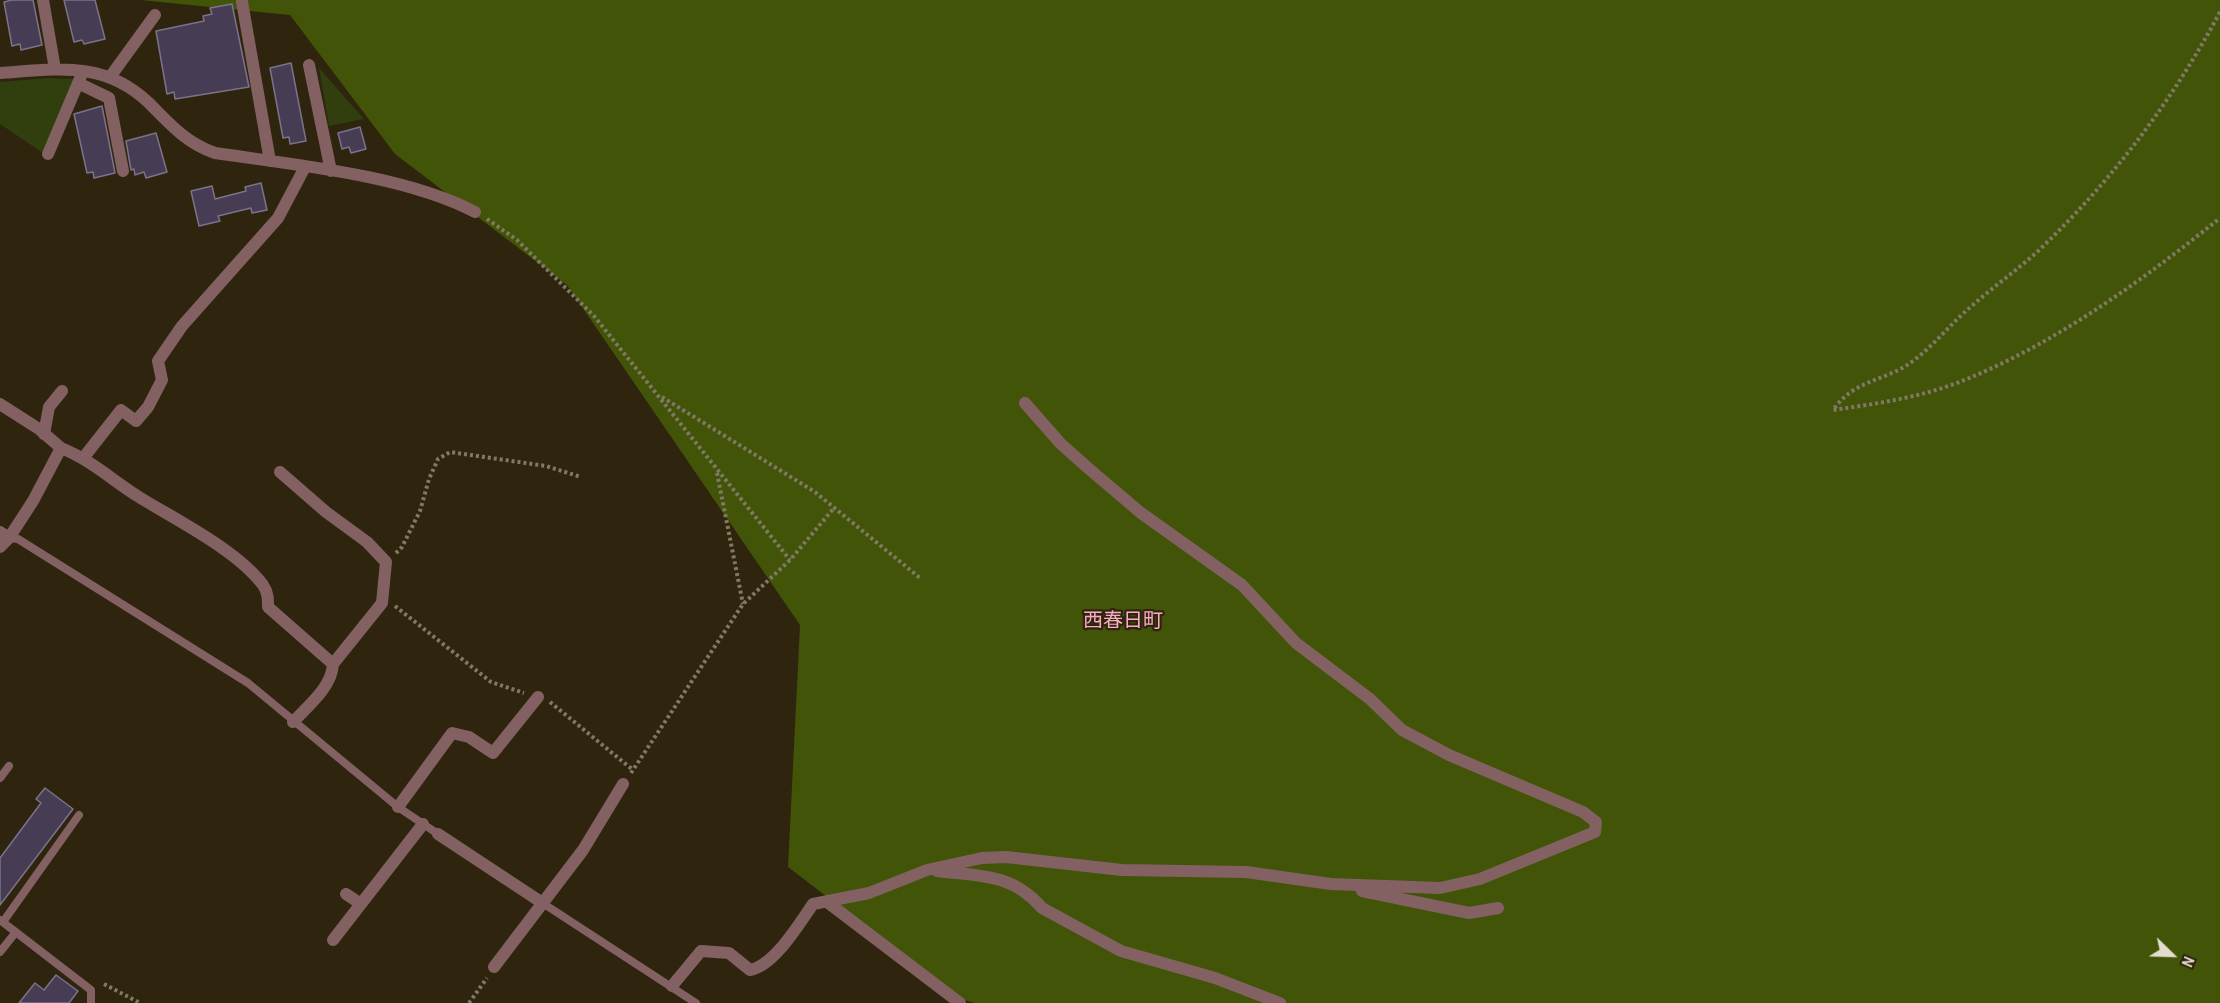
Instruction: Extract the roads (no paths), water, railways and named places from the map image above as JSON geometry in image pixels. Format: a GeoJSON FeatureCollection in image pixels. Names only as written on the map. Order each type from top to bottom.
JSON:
{"type":"FeatureCollection","features":[{"type":"Feature","properties":{"kind":"street"},"geometry":{"type":"LineString","coordinates":[[43,0],[55,69]]}},
{"type":"Feature","properties":{"kind":"street"},"geometry":{"type":"LineString","coordinates":[[242,2],[270,161]]}},
{"type":"Feature","properties":{"kind":"street"},"geometry":{"type":"LineString","coordinates":[[110,77],[155,15]]}},
{"type":"Feature","properties":{"kind":"street"},"geometry":{"type":"LineString","coordinates":[[309,64],[331,171]]}},
{"type":"Feature","properties":{"kind":"street"},"geometry":{"type":"LineString","coordinates":[[48,154],[84,69]]}},
{"type":"Feature","properties":{"kind":"street"},"geometry":{"type":"LineString","coordinates":[[0,73],[84,69],[110,77],[139,94],[182,136],[200,148],[331,171],[432,193],[476,212]]}},
{"type":"Feature","properties":{"kind":"street"},"geometry":{"type":"LineString","coordinates":[[78,83],[109,98],[123,171]]}},
{"type":"Feature","properties":{"kind":"street"},"geometry":{"type":"LineString","coordinates":[[84,457],[121,410],[136,421],[148,407],[162,380],[158,361],[182,326],[278,218],[305,166]]}},
{"type":"Feature","properties":{"kind":"street"},"geometry":{"type":"LineString","coordinates":[[44,434],[49,407],[62,391]]}},
{"type":"Feature","properties":{"kind":"street"},"geometry":{"type":"LineString","coordinates":[[1025,403],[1061,444],[1097,476],[1167,533],[1242,585],[1296,643],[1370,699],[1402,730],[1449,755],[1583,812],[1596,822],[1595,832],[1480,879],[1440,888],[1334,884]]}},
{"type":"Feature","properties":{"kind":"street"},"geometry":{"type":"LineString","coordinates":[[0,404],[61,448],[84,457],[138,496],[187,525],[246,567],[264,586],[268,596],[268,607],[333,664]]}},
{"type":"Feature","properties":{"kind":"street"},"geometry":{"type":"LineString","coordinates":[[3,539],[33,501],[61,448]]}},
{"type":"Feature","properties":{"kind":"street"},"geometry":{"type":"LineString","coordinates":[[280,472],[326,513],[367,542],[386,562],[382,603],[333,664],[333,674],[324,688],[293,722]]}},
{"type":"Feature","properties":{"kind":"street"},"geometry":{"type":"LineString","coordinates":[[398,807],[452,733],[469,737],[493,753],[538,697]]}},
{"type":"Feature","properties":{"kind":"street"},"geometry":{"type":"LineString","coordinates":[[494,967],[583,850],[623,784]]}},
{"type":"Feature","properties":{"kind":"street"},"geometry":{"type":"LineString","coordinates":[[333,940],[423,824]]}},
{"type":"Feature","properties":{"kind":"street"},"geometry":{"type":"LineString","coordinates":[[438,834],[544,904]]}},
{"type":"Feature","properties":{"kind":"street"},"geometry":{"type":"LineString","coordinates":[[672,986],[701,951],[729,953],[750,970],[760,968],[789,939],[813,904],[869,893],[927,870],[981,858],[1006,857],[1122,870],[1246,872],[1334,884],[1469,913],[1498,908]]}},
{"type":"Feature","properties":{"kind":"street"},"geometry":{"type":"LineString","coordinates":[[927,870],[1007,880],[1033,897],[1042,908],[1121,951],[1215,978],[1280,1003]]}},
{"type":"Feature","properties":{"kind":"street"},"geometry":{"type":"LineString","coordinates":[[346,894],[361,904]]}},
{"type":"Feature","properties":{"kind":"street"},"geometry":{"type":"LineString","coordinates":[[827,902],[960,1003]]}},
{"type":"Feature","properties":{"kind":"lane"},"geometry":{"type":"LineString","coordinates":[[3,539],[18,539],[248,683],[398,807],[438,834]]}},
{"type":"Feature","properties":{"kind":"lane"},"geometry":{"type":"LineString","coordinates":[[0,778],[9,766]]}},
{"type":"Feature","properties":{"kind":"lane"},"geometry":{"type":"LineString","coordinates":[[79,815],[2,921],[92,990],[91,1003]]}},
{"type":"Feature","properties":{"kind":"lane"},"geometry":{"type":"LineString","coordinates":[[544,904],[696,1003]]}},
{"type":"Feature","properties":{"kind":"lane"},"geometry":{"type":"LineString","coordinates":[[0,952],[16,932]]}},
{"type":"Feature","properties":{"kind":"district","name":"西春日町"},"geometry":{"type":"Point","coordinates":[1123,622]}}]}
